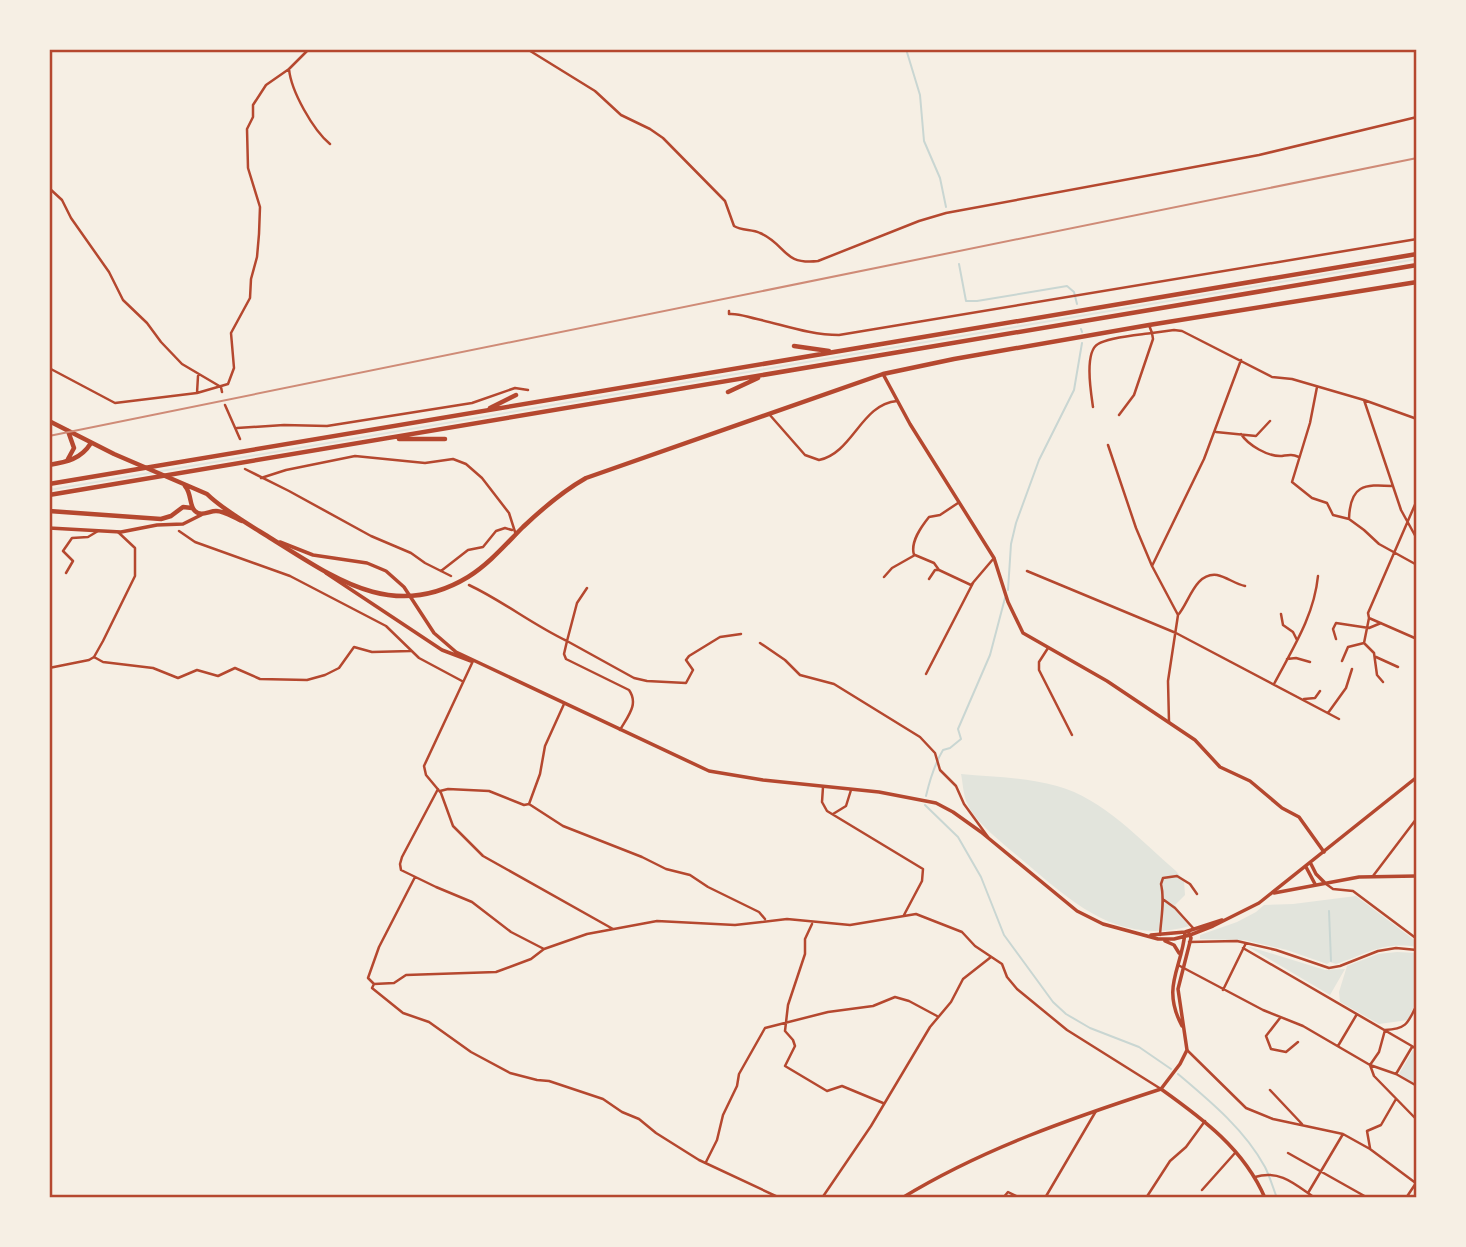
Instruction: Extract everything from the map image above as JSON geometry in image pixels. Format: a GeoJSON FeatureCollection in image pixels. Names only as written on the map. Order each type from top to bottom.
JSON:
{"type":"FeatureCollection","features":[{"type":"Feature","properties":{"kind":"main road"},"geometry":{"type":"LineString","coordinates":[[49,484],[1417,254]]}},
{"type":"Feature","properties":{"kind":"main road"},"geometry":{"type":"LineString","coordinates":[[49,495],[1417,265]]}},
{"type":"Feature","properties":{"kind":"main road"},"geometry":{"type":"LineString","coordinates":[[312,565],[352,586],[375,594],[394,597],[422,596],[454,585],[482,567],[515,533],[586,478],[883,374],[1088,335],[1417,282]]}},
{"type":"Feature","properties":{"kind":"main road"},"geometry":{"type":"LineString","coordinates":[[794,346],[836,352]]}},
{"type":"Feature","properties":{"kind":"main road"},"geometry":{"type":"LineString","coordinates":[[883,374],[994,558],[1023,633],[1127,694],[1201,746],[1220,767],[1252,783],[1282,808],[1297,816],[1324,852]]}},
{"type":"Feature","properties":{"kind":"main road"},"geometry":{"type":"LineString","coordinates":[[728,393],[765,375]]}},
{"type":"Feature","properties":{"kind":"main road"},"geometry":{"type":"LineString","coordinates":[[483,411],[516,395]]}},
{"type":"Feature","properties":{"kind":"main road"},"geometry":{"type":"LineString","coordinates":[[49,421],[91,443],[207,494],[442,650],[473,661]]}},
{"type":"Feature","properties":{"kind":"main road"},"geometry":{"type":"LineString","coordinates":[[65,462],[74,449],[68,431]]}},
{"type":"Feature","properties":{"kind":"main road"},"geometry":{"type":"LineString","coordinates":[[388,438],[445,439]]}},
{"type":"Feature","properties":{"kind":"main road"},"geometry":{"type":"LineString","coordinates":[[49,465],[77,457],[91,443]]}},
{"type":"Feature","properties":{"kind":"main road"},"geometry":{"type":"LineString","coordinates":[[184,484],[190,492],[193,509],[194,516],[190,522]]}},
{"type":"Feature","properties":{"kind":"main road"},"geometry":{"type":"LineString","coordinates":[[191,500],[201,492]]}},
{"type":"Feature","properties":{"kind":"main road"},"geometry":{"type":"LineString","coordinates":[[49,528],[118,532],[190,522],[212,506],[212,499]]}},
{"type":"Feature","properties":{"kind":"main road"},"geometry":{"type":"LineString","coordinates":[[49,511],[161,519],[171,516],[183,507],[205,513],[221,511],[249,524]]}},
{"type":"Feature","properties":{"kind":"main road"},"geometry":{"type":"LineString","coordinates":[[275,541],[313,555],[367,563],[386,571],[404,587],[434,633],[448,646],[473,661],[709,771],[763,780],[907,796],[936,803],[990,839],[1077,911],[1102,924],[1159,937],[1174,944],[1179,955]]}},
{"type":"Feature","properties":{"kind":"main road"},"geometry":{"type":"LineString","coordinates":[[1159,937],[1187,933],[1235,916],[1274,893],[1417,777]]}},
{"type":"Feature","properties":{"kind":"main road"},"geometry":{"type":"LineString","coordinates":[[1311,864],[1315,874],[1324,882]]}},
{"type":"Feature","properties":{"kind":"main road"},"geometry":{"type":"LineString","coordinates":[[1306,867],[1315,884]]}},
{"type":"Feature","properties":{"kind":"main road"},"geometry":{"type":"LineString","coordinates":[[1274,893],[1324,882],[1373,876],[1417,876]]}},
{"type":"Feature","properties":{"kind":"main road"},"geometry":{"type":"LineString","coordinates":[[902,1198],[959,1166],[1045,1129],[1161,1089],[1180,1064],[1186,1049],[1178,995],[1179,955],[1187,933],[1235,916]]}},
{"type":"Feature","properties":{"kind":"main road"},"geometry":{"type":"LineString","coordinates":[[1179,965],[1189,942],[1187,933]]}},
{"type":"Feature","properties":{"kind":"main road"},"geometry":{"type":"LineString","coordinates":[[1161,1089],[1205,1121],[1236,1151],[1255,1177],[1265,1198]]}},
{"type":"Feature","properties":{"kind":"street"},"geometry":{"type":"LineString","coordinates":[[49,368],[115,403],[222,390],[228,384],[234,363],[231,333],[250,298],[251,279],[257,257],[260,207],[248,168],[246,132],[253,117],[253,105],[262,90],[309,49]]}},
{"type":"Feature","properties":{"kind":"street"},"geometry":{"type":"LineString","coordinates":[[527,49],[594,91],[621,115],[663,138],[724,201],[734,226],[762,234],[780,246],[790,258],[802,261],[818,261],[946,213],[1259,155],[1417,117]]}},
{"type":"Feature","properties":{"kind":"street"},"geometry":{"type":"LineString","coordinates":[[289,69],[292,85],[322,138],[330,144]]}},
{"type":"Feature","properties":{"kind":"street"},"geometry":{"type":"LineString","coordinates":[[49,188],[62,200],[71,218],[109,272],[123,300],[147,323],[172,354],[222,390]]}},
{"type":"Feature","properties":{"kind":"street"},"geometry":{"type":"LineString","coordinates":[[729,311],[729,314],[774,322],[805,333],[839,335],[1417,239]]}},
{"type":"Feature","properties":{"kind":"street"},"geometry":{"type":"LineString","coordinates":[[1119,415],[1134,395],[1153,339],[1149,325]]}},
{"type":"Feature","properties":{"kind":"street"},"geometry":{"type":"LineString","coordinates":[[1093,407],[1090,359],[1093,348],[1101,342],[1178,330],[1274,378],[1292,379],[1417,419]]}},
{"type":"Feature","properties":{"kind":"street"},"geometry":{"type":"LineString","coordinates":[[1152,566],[1216,432],[1241,360]]}},
{"type":"Feature","properties":{"kind":"street"},"geometry":{"type":"LineString","coordinates":[[197,393],[198,374]]}},
{"type":"Feature","properties":{"kind":"street"},"geometry":{"type":"LineString","coordinates":[[1317,387],[1310,423],[1292,484],[1312,498],[1327,503],[1333,515],[1349,519],[1392,553],[1417,565]]}},
{"type":"Feature","properties":{"kind":"street"},"geometry":{"type":"LineString","coordinates":[[237,428],[327,426],[459,406],[515,388],[528,390]]}},
{"type":"Feature","properties":{"kind":"street"},"geometry":{"type":"LineString","coordinates":[[1364,400],[1392,486],[1417,538]]}},
{"type":"Feature","properties":{"kind":"street"},"geometry":{"type":"LineString","coordinates":[[769,414],[805,455],[819,460],[837,451],[878,408],[887,402],[897,401]]}},
{"type":"Feature","properties":{"kind":"street"},"geometry":{"type":"LineString","coordinates":[[225,405],[240,439]]}},
{"type":"Feature","properties":{"kind":"street"},"geometry":{"type":"LineString","coordinates":[[1216,432],[1258,435],[1270,421]]}},
{"type":"Feature","properties":{"kind":"street"},"geometry":{"type":"LineString","coordinates":[[1241,435],[1247,442],[1270,454],[1299,457]]}},
{"type":"Feature","properties":{"kind":"street"},"geometry":{"type":"LineString","coordinates":[[1108,445],[1136,528],[1152,566],[1178,615]]}},
{"type":"Feature","properties":{"kind":"street"},"geometry":{"type":"LineString","coordinates":[[261,478],[355,456],[425,463],[453,458],[466,464],[482,478],[509,513],[515,533]]}},
{"type":"Feature","properties":{"kind":"street"},"geometry":{"type":"LineString","coordinates":[[245,469],[452,576]]}},
{"type":"Feature","properties":{"kind":"street"},"geometry":{"type":"LineString","coordinates":[[1349,519],[1350,507],[1359,488],[1367,485],[1392,486]]}},
{"type":"Feature","properties":{"kind":"street"},"geometry":{"type":"LineString","coordinates":[[1364,643],[1368,613],[1417,500]]}},
{"type":"Feature","properties":{"kind":"street"},"geometry":{"type":"LineString","coordinates":[[914,555],[912,550],[915,539],[929,517],[940,515],[959,502]]}},
{"type":"Feature","properties":{"kind":"street"},"geometry":{"type":"LineString","coordinates":[[441,571],[468,550],[483,547],[499,529],[505,528],[515,533]]}},
{"type":"Feature","properties":{"kind":"street"},"geometry":{"type":"LineString","coordinates":[[66,573],[73,561],[63,551],[64,546],[72,538],[88,537],[99,531]]}},
{"type":"Feature","properties":{"kind":"street"},"geometry":{"type":"LineString","coordinates":[[179,531],[195,542],[276,569],[341,602],[386,626],[424,662],[462,681]]}},
{"type":"Feature","properties":{"kind":"street"},"geometry":{"type":"LineString","coordinates":[[49,668],[83,662],[94,657],[135,576],[135,548],[118,532]]}},
{"type":"Feature","properties":{"kind":"street"},"geometry":{"type":"LineString","coordinates":[[914,555],[934,563],[939,570],[968,584],[973,583]]}},
{"type":"Feature","properties":{"kind":"street"},"geometry":{"type":"LineString","coordinates":[[884,577],[892,568],[914,555]]}},
{"type":"Feature","properties":{"kind":"street"},"geometry":{"type":"LineString","coordinates":[[926,674],[973,583],[994,558]]}},
{"type":"Feature","properties":{"kind":"street"},"geometry":{"type":"LineString","coordinates":[[929,579],[935,570],[939,570]]}},
{"type":"Feature","properties":{"kind":"street"},"geometry":{"type":"LineString","coordinates":[[1027,571],[1176,633],[1339,719]]}},
{"type":"Feature","properties":{"kind":"street"},"geometry":{"type":"LineString","coordinates":[[1169,723],[1168,681],[1178,615],[1198,583],[1210,576],[1219,576],[1245,586]]}},
{"type":"Feature","properties":{"kind":"street"},"geometry":{"type":"LineString","coordinates":[[1274,684],[1309,617],[1318,576]]}},
{"type":"Feature","properties":{"kind":"street"},"geometry":{"type":"LineString","coordinates":[[469,584],[546,631],[634,678],[687,683],[693,670],[686,660],[692,653],[720,637],[741,635]]}},
{"type":"Feature","properties":{"kind":"street"},"geometry":{"type":"LineString","coordinates":[[587,588],[578,603],[564,654],[566,659],[626,687],[632,693],[634,706],[620,730]]}},
{"type":"Feature","properties":{"kind":"street"},"geometry":{"type":"LineString","coordinates":[[1281,614],[1283,625],[1293,632],[1297,640]]}},
{"type":"Feature","properties":{"kind":"street"},"geometry":{"type":"LineString","coordinates":[[1369,618],[1417,639]]}},
{"type":"Feature","properties":{"kind":"street"},"geometry":{"type":"LineString","coordinates":[[1336,639],[1336,623],[1367,628],[1381,623]]}},
{"type":"Feature","properties":{"kind":"street"},"geometry":{"type":"LineString","coordinates":[[760,643],[785,660],[800,675],[834,684],[920,737],[935,752],[940,770],[956,786],[964,804],[990,839]]}},
{"type":"Feature","properties":{"kind":"street"},"geometry":{"type":"LineString","coordinates":[[1364,643],[1375,656],[1377,675],[1383,682]]}},
{"type":"Feature","properties":{"kind":"street"},"geometry":{"type":"LineString","coordinates":[[1342,661],[1348,647],[1364,643]]}},
{"type":"Feature","properties":{"kind":"street"},"geometry":{"type":"LineString","coordinates":[[94,657],[103,662],[153,668],[178,678],[197,670],[218,676],[235,668],[260,679],[300,680],[325,675],[339,668],[354,647],[372,652],[411,651]]}},
{"type":"Feature","properties":{"kind":"street"},"geometry":{"type":"LineString","coordinates":[[1048,648],[1038,662],[1039,670],[1072,735]]}},
{"type":"Feature","properties":{"kind":"street"},"geometry":{"type":"LineString","coordinates":[[1375,656],[1398,667]]}},
{"type":"Feature","properties":{"kind":"street"},"geometry":{"type":"LineString","coordinates":[[1287,659],[1296,658],[1310,662]]}},
{"type":"Feature","properties":{"kind":"street"},"geometry":{"type":"LineString","coordinates":[[473,661],[424,766],[426,775],[439,790],[453,826],[483,856],[613,929]]}},
{"type":"Feature","properties":{"kind":"street"},"geometry":{"type":"LineString","coordinates":[[1328,713],[1346,688],[1352,669]]}},
{"type":"Feature","properties":{"kind":"street"},"geometry":{"type":"LineString","coordinates":[[1301,698],[1315,698],[1320,691]]}},
{"type":"Feature","properties":{"kind":"street"},"geometry":{"type":"LineString","coordinates":[[529,804],[540,774],[545,746],[564,704]]}},
{"type":"Feature","properties":{"kind":"street"},"geometry":{"type":"LineString","coordinates":[[822,787],[823,806],[864,835],[923,869],[924,877],[904,915]]}},
{"type":"Feature","properties":{"kind":"street"},"geometry":{"type":"LineString","coordinates":[[834,814],[846,806],[851,789]]}},
{"type":"Feature","properties":{"kind":"street"},"geometry":{"type":"LineString","coordinates":[[439,790],[489,791],[524,805],[529,804],[563,826],[666,869],[690,875],[759,912],[766,920]]}},
{"type":"Feature","properties":{"kind":"street"},"geometry":{"type":"LineString","coordinates":[[439,790],[400,861],[401,870],[472,902],[511,932],[544,949]]}},
{"type":"Feature","properties":{"kind":"street"},"geometry":{"type":"LineString","coordinates":[[1373,876],[1417,818]]}},
{"type":"Feature","properties":{"kind":"street"},"geometry":{"type":"LineString","coordinates":[[374,984],[368,978],[374,960],[415,877]]}},
{"type":"Feature","properties":{"kind":"street"},"geometry":{"type":"LineString","coordinates":[[1159,937],[1160,913],[1164,900],[1161,884],[1163,878],[1180,877],[1190,884],[1197,894]]}},
{"type":"Feature","properties":{"kind":"street"},"geometry":{"type":"LineString","coordinates":[[1324,882],[1333,889],[1353,891],[1417,939]]}},
{"type":"Feature","properties":{"kind":"street"},"geometry":{"type":"LineString","coordinates":[[1164,900],[1194,929]]}},
{"type":"Feature","properties":{"kind":"street"},"geometry":{"type":"LineString","coordinates":[[374,984],[394,982],[406,975],[496,972],[526,961],[544,949],[591,932],[661,920],[734,925],[788,919],[813,923],[857,924],[904,915],[923,916],[955,928],[1002,964],[1014,986],[1067,1030],[1161,1089]]}},
{"type":"Feature","properties":{"kind":"street"},"geometry":{"type":"LineString","coordinates":[[813,923],[805,939],[804,957],[785,1021],[785,1031],[795,1043],[786,1067],[827,1091],[842,1086],[883,1103]]}},
{"type":"Feature","properties":{"kind":"street"},"geometry":{"type":"LineString","coordinates":[[1189,942],[1231,940],[1329,968],[1378,951],[1396,948],[1417,950]]}},
{"type":"Feature","properties":{"kind":"street"},"geometry":{"type":"LineString","coordinates":[[1223,990],[1246,943]]}},
{"type":"Feature","properties":{"kind":"street"},"geometry":{"type":"LineString","coordinates":[[1243,948],[1415,1047],[1396,1074]]}},
{"type":"Feature","properties":{"kind":"street"},"geometry":{"type":"LineString","coordinates":[[822,1198],[867,1131],[937,1016],[951,1002],[963,979],[990,957]]}},
{"type":"Feature","properties":{"kind":"street"},"geometry":{"type":"LineString","coordinates":[[1179,965],[1223,990],[1280,1018],[1303,1026],[1370,1065],[1396,1074],[1417,1086]]}},
{"type":"Feature","properties":{"kind":"street"},"geometry":{"type":"LineString","coordinates":[[374,984],[372,988],[399,1010],[429,1021],[478,1056],[520,1076],[549,1081],[603,1099],[622,1112],[639,1119],[663,1138],[706,1164],[780,1198]]}},
{"type":"Feature","properties":{"kind":"street"},"geometry":{"type":"LineString","coordinates":[[706,1164],[717,1140],[723,1115],[737,1086],[739,1074],[765,1028],[839,1009],[870,1006],[895,996],[937,1016]]}},
{"type":"Feature","properties":{"kind":"street"},"geometry":{"type":"LineString","coordinates":[[1385,1030],[1403,1027],[1409,1022],[1417,1004]]}},
{"type":"Feature","properties":{"kind":"street"},"geometry":{"type":"LineString","coordinates":[[1338,1046],[1357,1014]]}},
{"type":"Feature","properties":{"kind":"street"},"geometry":{"type":"LineString","coordinates":[[1280,1018],[1266,1036],[1271,1049],[1286,1052],[1298,1042]]}},
{"type":"Feature","properties":{"kind":"street"},"geometry":{"type":"LineString","coordinates":[[1370,1065],[1378,1052],[1385,1030]]}},
{"type":"Feature","properties":{"kind":"street"},"geometry":{"type":"LineString","coordinates":[[1186,1049],[1246,1108],[1266,1117],[1343,1134],[1370,1149],[1417,1183],[1406,1198]]}},
{"type":"Feature","properties":{"kind":"street"},"geometry":{"type":"LineString","coordinates":[[1370,1065],[1374,1076],[1417,1120]]}},
{"type":"Feature","properties":{"kind":"street"},"geometry":{"type":"LineString","coordinates":[[1270,1090],[1302,1124]]}},
{"type":"Feature","properties":{"kind":"street"},"geometry":{"type":"LineString","coordinates":[[1370,1149],[1367,1132],[1381,1125],[1396,1099]]}},
{"type":"Feature","properties":{"kind":"street"},"geometry":{"type":"LineString","coordinates":[[1045,1198],[1096,1111]]}},
{"type":"Feature","properties":{"kind":"street"},"geometry":{"type":"LineString","coordinates":[[1146,1198],[1170,1161],[1186,1147],[1205,1121]]}},
{"type":"Feature","properties":{"kind":"street"},"geometry":{"type":"LineString","coordinates":[[1308,1193],[1343,1134]]}},
{"type":"Feature","properties":{"kind":"street"},"geometry":{"type":"LineString","coordinates":[[1202,1190],[1236,1151]]}},
{"type":"Feature","properties":{"kind":"street"},"geometry":{"type":"LineString","coordinates":[[1288,1153],[1368,1198]]}},
{"type":"Feature","properties":{"kind":"street"},"geometry":{"type":"LineString","coordinates":[[1255,1177],[1268,1174],[1281,1176],[1315,1198]]}},
{"type":"Feature","properties":{"kind":"street"},"geometry":{"type":"LineString","coordinates":[[1003,1198],[1008,1192],[1020,1198]]}},
{"type":"Feature","properties":{"kind":"shaded area"},"geometry":{"type":"Polygon","coordinates":[[[1417,260],[49,491],[49,489],[1417,260]]]}},
{"type":"Feature","properties":{"kind":"shaded area"},"geometry":{"type":"Polygon","coordinates":[[[961,774],[1045,783],[1074,792],[1106,810],[1184,881],[1185,895],[1175,905],[1190,926],[1164,931],[1140,930],[1118,925],[1077,904],[977,819],[966,801],[961,774]]]}},
{"type":"Feature","properties":{"kind":"shaded area"},"geometry":{"type":"Polygon","coordinates":[[[1356,896],[1417,942],[1417,947],[1384,947],[1336,964],[1327,964],[1287,950],[1244,940],[1200,939],[1200,935],[1237,922],[1264,905],[1356,896]]]}},
{"type":"Feature","properties":{"kind":"shaded area"},"geometry":{"type":"Polygon","coordinates":[[[1247,946],[1325,970],[1345,969],[1330,995],[1247,946]]]}},
{"type":"Feature","properties":{"kind":"shaded area"},"geometry":{"type":"Polygon","coordinates":[[[1417,953],[1417,1000],[1408,1020],[1379,1024],[1340,1002],[1339,992],[1347,966],[1378,954],[1417,953]]]}},
{"type":"Feature","properties":{"kind":"shaded area"},"geometry":{"type":"Polygon","coordinates":[[[1413,1050],[1417,1052],[1417,1085],[1399,1074],[1413,1050]]]}},
{"type":"Feature","properties":{"kind":"waterway"},"geometry":{"type":"LineString","coordinates":[[906,49],[920,95],[924,141],[940,178],[946,207]]}},
{"type":"Feature","properties":{"kind":"waterway"},"geometry":{"type":"LineString","coordinates":[[959,264],[966,301],[1067,286],[1074,292],[1077,304]]}},
{"type":"Feature","properties":{"kind":"waterway"},"geometry":{"type":"LineString","coordinates":[[1008,590],[1011,544],[1016,523],[1039,460],[1074,390],[1082,343]]}},
{"type":"Feature","properties":{"kind":"waterway"},"geometry":{"type":"LineString","coordinates":[[926,796],[943,750],[961,739],[958,729],[990,655],[1005,598]]}},
{"type":"Feature","properties":{"kind":"waterway"},"geometry":{"type":"LineString","coordinates":[[925,805],[958,837],[981,877],[1004,935],[1053,1002],[1066,1014],[1090,1028],[1139,1047],[1171,1069]]}},
{"type":"Feature","properties":{"kind":"waterway"},"geometry":{"type":"LineString","coordinates":[[1329,911],[1331,961]]}},
{"type":"Feature","properties":{"kind":"waterway"},"geometry":{"type":"LineString","coordinates":[[1178,1074],[1237,1128],[1257,1153],[1277,1198]]}},
{"type":"Feature","properties":{"kind":"railway"},"geometry":{"type":"LineString","coordinates":[[49,436],[1417,158]]}}]}
